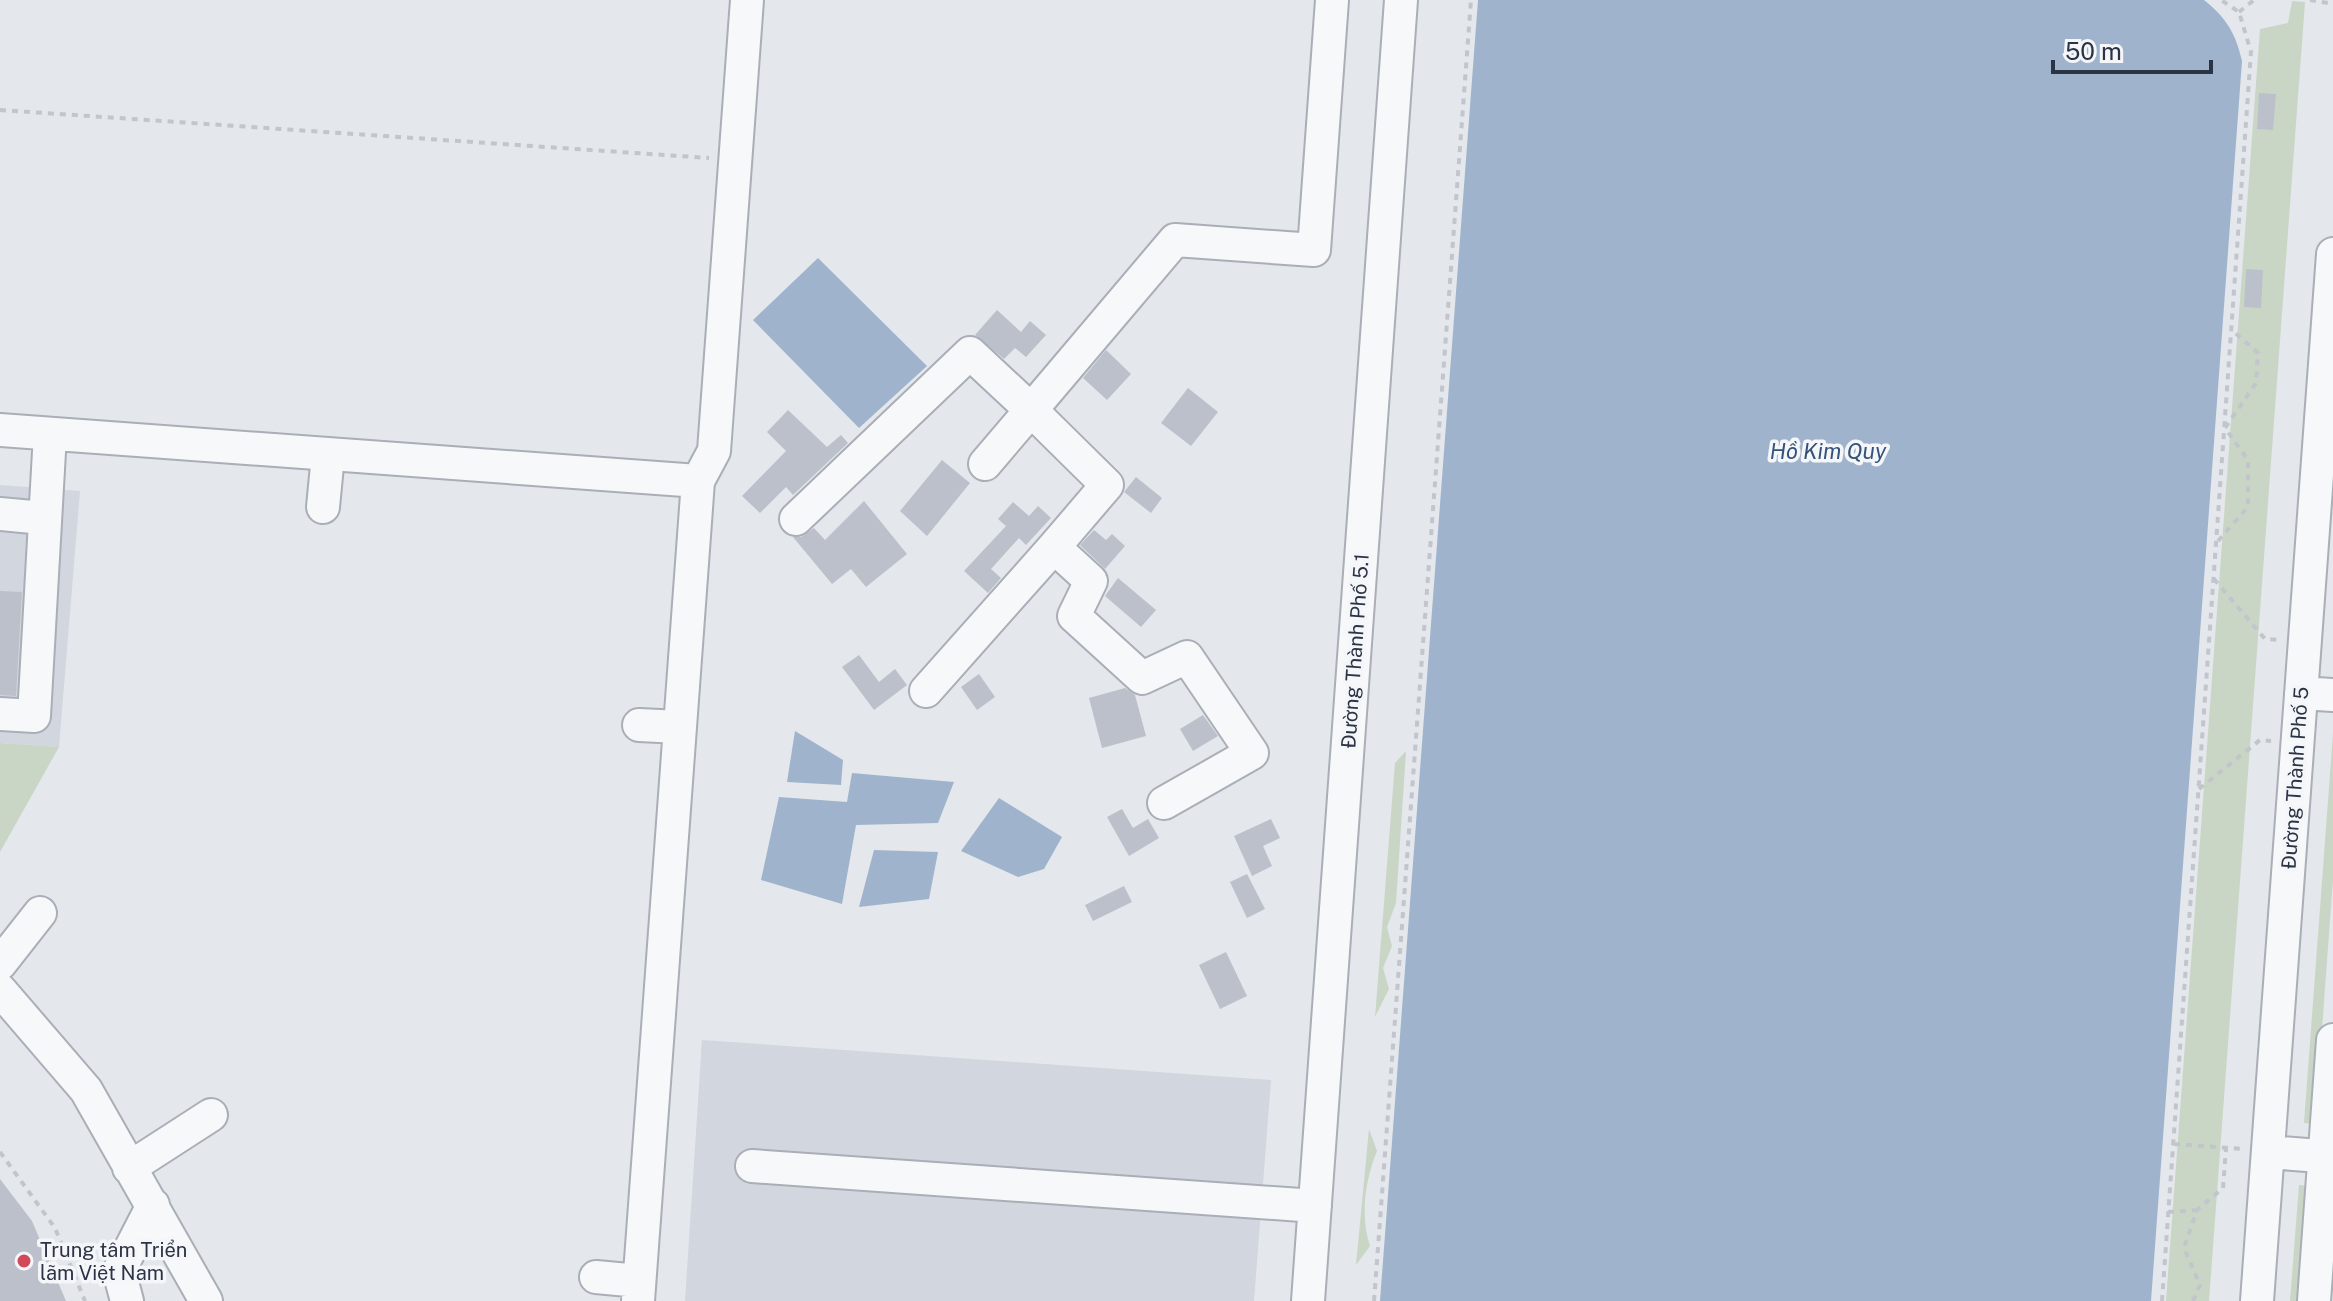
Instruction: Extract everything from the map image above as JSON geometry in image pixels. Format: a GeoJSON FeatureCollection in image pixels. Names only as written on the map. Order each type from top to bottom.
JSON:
{"type":"FeatureCollection","features":[{"type":"Feature","properties":{"kind":"street"},"geometry":{"type":"LineString","coordinates":[[596,1277],[638,1291],[698,481],[714,451],[747,0]]}},
{"type":"Feature","properties":{"kind":"street"},"geometry":{"type":"LineString","coordinates":[[985,464],[1175,240],[1314,250],[1332,0]]}},
{"type":"Feature","properties":{"kind":"street","name":"Đường Thành Phố 5.1"},"geometry":{"type":"LineString","coordinates":[[1308,1301],[1401,0]]}},
{"type":"Feature","properties":{"kind":"street","name":"Đường Thành Phố 5"},"geometry":{"type":"LineString","coordinates":[[2257,1301],[2333,254]]}},
{"type":"Feature","properties":{"kind":"street"},"geometry":{"type":"LineString","coordinates":[[796,519],[970,353],[1107,485],[926,691]]}},
{"type":"Feature","properties":{"kind":"street"},"geometry":{"type":"LineString","coordinates":[[0,430],[698,481]]}},
{"type":"Feature","properties":{"kind":"street"},"geometry":{"type":"LineString","coordinates":[[0,714],[34,716],[50,434]]}},
{"type":"Feature","properties":{"kind":"street"},"geometry":{"type":"LineString","coordinates":[[323,507],[328,455]]}},
{"type":"Feature","properties":{"kind":"street"},"geometry":{"type":"LineString","coordinates":[[0,514],[43,518]]}},
{"type":"Feature","properties":{"kind":"street"},"geometry":{"type":"LineString","coordinates":[[1054,547],[1091,581],[1074,616],[1142,678],[1187,657],[1252,753],[1164,803]]}},
{"type":"Feature","properties":{"kind":"street"},"geometry":{"type":"LineString","coordinates":[[2301,693],[2333,695]]}},
{"type":"Feature","properties":{"kind":"street"},"geometry":{"type":"LineString","coordinates":[[639,725],[680,727]]}},
{"type":"Feature","properties":{"kind":"street"},"geometry":{"type":"LineString","coordinates":[[0,964],[40,913]]}},
{"type":"Feature","properties":{"kind":"street"},"geometry":{"type":"LineString","coordinates":[[3,995],[86,1090],[206,1301]]}},
{"type":"Feature","properties":{"kind":"street"},"geometry":{"type":"LineString","coordinates":[[2314,1301],[2329,1156],[2333,1040]]}},
{"type":"Feature","properties":{"kind":"street"},"geometry":{"type":"LineString","coordinates":[[129,1168],[211,1115]]}},
{"type":"Feature","properties":{"kind":"street"},"geometry":{"type":"LineString","coordinates":[[2268,1152],[2329,1156]]}},
{"type":"Feature","properties":{"kind":"street"},"geometry":{"type":"LineString","coordinates":[[752,1166],[1315,1206]]}},
{"type":"Feature","properties":{"kind":"street"},"geometry":{"type":"LineString","coordinates":[[127,1301],[119,1271],[153,1205]]}},
{"type":"Feature","properties":{"kind":"path"},"geometry":{"type":"LineString","coordinates":[[1374,1301],[1471,0]]}},
{"type":"Feature","properties":{"kind":"path"},"geometry":{"type":"LineString","coordinates":[[2162,1301],[2251,52],[2239,12],[2221,0]]}},
{"type":"Feature","properties":{"kind":"path"},"geometry":{"type":"LineString","coordinates":[[2239,12],[2254,0]]}},
{"type":"Feature","properties":{"kind":"path"},"geometry":{"type":"LineString","coordinates":[[2310,0],[2333,4]]}},
{"type":"Feature","properties":{"kind":"path"},"geometry":{"type":"LineString","coordinates":[[0,110],[735,160]]}},
{"type":"Feature","properties":{"kind":"path"},"geometry":{"type":"LineString","coordinates":[[2225,428],[2256,383],[2258,353],[2232,330]]}},
{"type":"Feature","properties":{"kind":"path"},"geometry":{"type":"LineString","coordinates":[[2217,543],[2248,507],[2248,460],[2225,428]]}},
{"type":"Feature","properties":{"kind":"path"},"geometry":{"type":"LineString","coordinates":[[2214,579],[2265,639],[2305,642]]}},
{"type":"Feature","properties":{"kind":"path"},"geometry":{"type":"LineString","coordinates":[[2199,789],[2260,740],[2297,743]]}},
{"type":"Feature","properties":{"kind":"path"},"geometry":{"type":"LineString","coordinates":[[2174,1144],[2226,1148],[2223,1188],[2197,1210],[2184,1248],[2200,1285],[2193,1301]]}},
{"type":"Feature","properties":{"kind":"path"},"geometry":{"type":"LineString","coordinates":[[0,1152],[55,1228],[85,1301]]}},
{"type":"Feature","properties":{"kind":"path"},"geometry":{"type":"LineString","coordinates":[[2168,1212],[2197,1210]]}},
{"type":"Feature","properties":{"kind":"shaded area"},"geometry":{"type":"Polygon","coordinates":[[[0,485],[80,491],[59,747],[0,743],[0,485]]]}},
{"type":"Feature","properties":{"kind":"shaded area"},"geometry":{"type":"Polygon","coordinates":[[[702,1040],[1271,1080],[1254,1301],[685,1301],[702,1040]]]}},
{"type":"Feature","properties":{"kind":"green space"},"geometry":{"type":"Polygon","coordinates":[[[2292,1],[2305,2],[2209,1301],[2166,1301],[2260,29],[2288,23],[2292,1]]]}},
{"type":"Feature","properties":{"kind":"green space"},"geometry":{"type":"Polygon","coordinates":[[[2333,734],[2333,880],[2315,1124],[2304,1123],[2333,734]]]}},
{"type":"Feature","properties":{"kind":"green space"},"geometry":{"type":"Polygon","coordinates":[[[0,743],[59,747],[0,852],[0,743]]]}},
{"type":"Feature","properties":{"kind":"green space"},"geometry":{"type":"Polygon","coordinates":[[[1406,751],[1396,903],[1387,927],[1392,946],[1383,968],[1389,989],[1375,1017],[1395,763],[1406,751]]]}},
{"type":"Feature","properties":{"kind":"green space"},"geometry":{"type":"Polygon","coordinates":[[[1369,1129],[1377,1151],[1365,1198],[1365,1223],[1370,1246],[1356,1265],[1369,1129]]]}},
{"type":"Feature","properties":{"kind":"green space"},"geometry":{"type":"Polygon","coordinates":[[[2299,1185],[2310,1186],[2301,1301],[2290,1301],[2299,1185]]]}},
{"type":"Feature","properties":{"kind":"water","name":"Hồ Kim Quy"},"geometry":{"type":"Polygon","coordinates":[[[1478,0],[2204,0],[2233,34],[2242,61],[2151,1301],[1380,1301],[1478,0]]]}},
{"type":"Feature","properties":{"kind":"water"},"geometry":{"type":"Polygon","coordinates":[[[818,258],[927,366],[859,428],[753,320],[818,258]]]}},
{"type":"Feature","properties":{"kind":"water"},"geometry":{"type":"Polygon","coordinates":[[[795,731],[843,760],[841,785],[787,782],[795,731]]]}},
{"type":"Feature","properties":{"kind":"water"},"geometry":{"type":"Polygon","coordinates":[[[852,773],[954,782],[938,823],[856,825],[842,904],[761,880],[779,797],[847,802],[852,773]]]}},
{"type":"Feature","properties":{"kind":"water"},"geometry":{"type":"Polygon","coordinates":[[[999,798],[1062,837],[1044,869],[1018,877],[961,851],[999,798]]]}},
{"type":"Feature","properties":{"kind":"water"},"geometry":{"type":"Polygon","coordinates":[[[874,850],[938,852],[929,899],[859,907],[874,850]]]}},
{"type":"Feature","properties":{"kind":"building"},"geometry":{"type":"Polygon","coordinates":[[[2259,93],[2276,94],[2273,130],[2257,129],[2259,93]]]}},
{"type":"Feature","properties":{"kind":"building"},"geometry":{"type":"Polygon","coordinates":[[[2246,269],[2263,270],[2261,308],[2244,307],[2246,269]]]}},
{"type":"Feature","properties":{"kind":"building"},"geometry":{"type":"Polygon","coordinates":[[[997,310],[1021,332],[1030,321],[1046,335],[1026,357],[1015,348],[1004,359],[975,335],[997,310]]]}},
{"type":"Feature","properties":{"kind":"building"},"geometry":{"type":"Polygon","coordinates":[[[1106,350],[1131,374],[1107,400],[1083,378],[1106,350]]]}},
{"type":"Feature","properties":{"kind":"building"},"geometry":{"type":"Polygon","coordinates":[[[1188,388],[1218,412],[1191,446],[1161,423],[1188,388]]]}},
{"type":"Feature","properties":{"kind":"building"},"geometry":{"type":"Polygon","coordinates":[[[788,410],[827,447],[841,435],[848,443],[793,495],[786,487],[760,513],[742,496],[786,451],[767,432],[788,410]]]}},
{"type":"Feature","properties":{"kind":"building"},"geometry":{"type":"Polygon","coordinates":[[[942,460],[970,483],[927,536],[900,511],[942,460]]]}},
{"type":"Feature","properties":{"kind":"building"},"geometry":{"type":"Polygon","coordinates":[[[1136,477],[1162,498],[1151,513],[1124,492],[1136,477]]]}},
{"type":"Feature","properties":{"kind":"building"},"geometry":{"type":"Polygon","coordinates":[[[864,501],[907,554],[866,587],[851,569],[832,584],[793,537],[801,537],[814,528],[825,540],[864,501]]]}},
{"type":"Feature","properties":{"kind":"building"},"geometry":{"type":"Polygon","coordinates":[[[1013,502],[1029,516],[1038,506],[1051,518],[1026,545],[1019,538],[991,569],[1001,578],[988,593],[964,571],[1006,526],[998,519],[1013,502]]]}},
{"type":"Feature","properties":{"kind":"building"},"geometry":{"type":"Polygon","coordinates":[[[1094,530],[1106,540],[1112,534],[1125,546],[1105,569],[1080,545],[1094,530]]]}},
{"type":"Feature","properties":{"kind":"building"},"geometry":{"type":"Polygon","coordinates":[[[1118,578],[1156,610],[1141,627],[1105,596],[1118,578]]]}},
{"type":"Feature","properties":{"kind":"building"},"geometry":{"type":"Polygon","coordinates":[[[0,591],[22,592],[16,696],[0,695],[0,591]]]}},
{"type":"Feature","properties":{"kind":"building"},"geometry":{"type":"Polygon","coordinates":[[[859,655],[879,682],[895,669],[907,685],[874,710],[842,667],[859,655]]]}},
{"type":"Feature","properties":{"kind":"building"},"geometry":{"type":"Polygon","coordinates":[[[979,674],[995,697],[977,710],[961,687],[979,674]]]}},
{"type":"Feature","properties":{"kind":"building"},"geometry":{"type":"Polygon","coordinates":[[[1125,688],[1135,695],[1146,736],[1102,748],[1089,698],[1125,688]]]}},
{"type":"Feature","properties":{"kind":"building"},"geometry":{"type":"Polygon","coordinates":[[[1203,715],[1218,736],[1193,751],[1180,729],[1203,715]]]}},
{"type":"Feature","properties":{"kind":"building"},"geometry":{"type":"Polygon","coordinates":[[[1122,809],[1133,828],[1148,819],[1159,838],[1129,856],[1107,817],[1122,809]]]}},
{"type":"Feature","properties":{"kind":"building"},"geometry":{"type":"Polygon","coordinates":[[[1271,819],[1280,838],[1263,846],[1272,866],[1252,876],[1234,836],[1271,819]]]}},
{"type":"Feature","properties":{"kind":"building"},"geometry":{"type":"Polygon","coordinates":[[[1247,874],[1265,909],[1247,918],[1230,882],[1247,874]]]}},
{"type":"Feature","properties":{"kind":"building"},"geometry":{"type":"Polygon","coordinates":[[[1124,886],[1132,902],[1093,921],[1085,905],[1124,886]]]}},
{"type":"Feature","properties":{"kind":"building"},"geometry":{"type":"Polygon","coordinates":[[[1226,952],[1247,996],[1220,1009],[1199,965],[1226,952]]]}},
{"type":"Feature","properties":{"kind":"building","name":"Trung tâm Triển lãm Việt Nam"},"geometry":{"type":"Polygon","coordinates":[[[0,1179],[32,1221],[66,1301],[0,1301],[0,1179]]]}},
{"type":"Feature","properties":{"kind":"place","name":"Trung tâm Triển lãm Việt Nam"},"geometry":{"type":"Point","coordinates":[24,1261]}}]}
